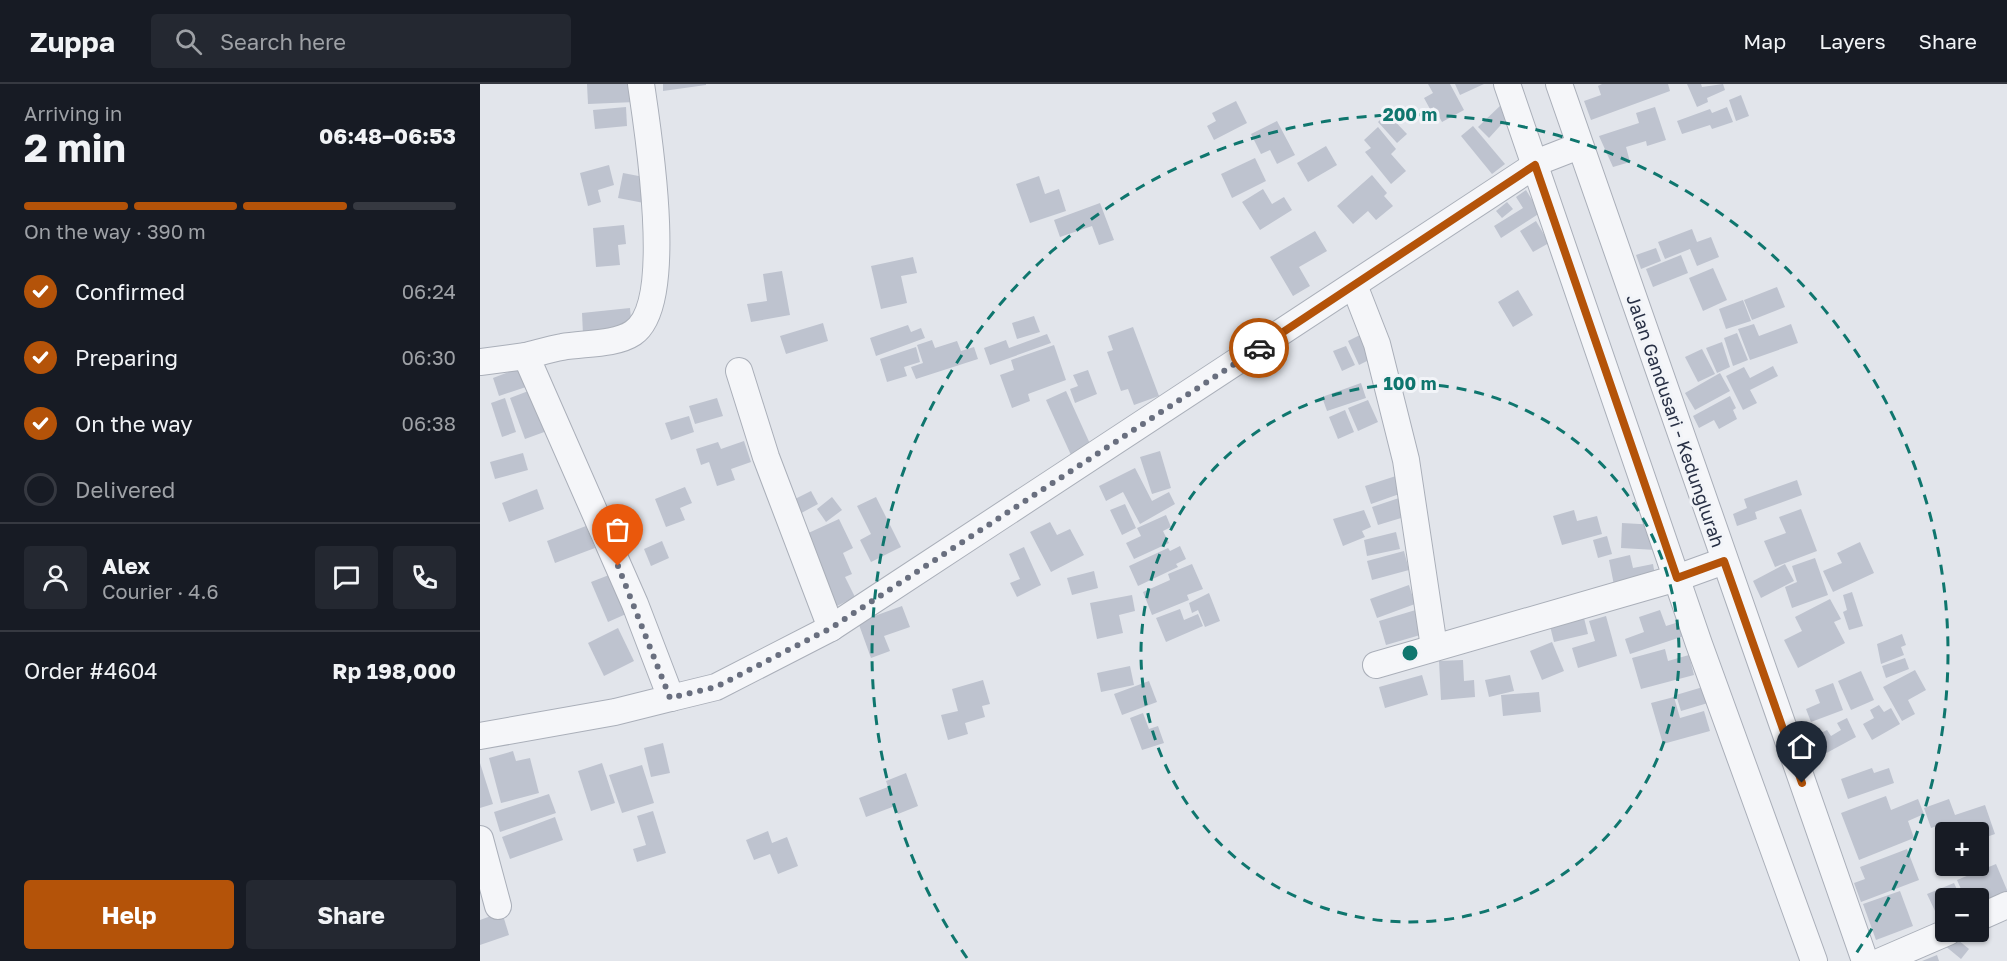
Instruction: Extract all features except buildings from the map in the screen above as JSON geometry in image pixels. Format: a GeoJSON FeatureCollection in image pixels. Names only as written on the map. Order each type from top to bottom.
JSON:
{"type":"FeatureCollection","features":[{"type":"Feature","properties":{"kind":"street"},"geometry":{"type":"LineString","coordinates":[[480,362],[526,356],[558,347],[623,338],[639,328],[649,314],[654,280],[655,188],[641,84]]}},
{"type":"Feature","properties":{"kind":"street"},"geometry":{"type":"LineString","coordinates":[[1507,84],[1555,156],[1698,571],[1814,961]]}},
{"type":"Feature","properties":{"kind":"street","name":"Jalan Gandusari - Kedunglurah"},"geometry":{"type":"LineString","coordinates":[[1558,84],[1555,156],[1698,571],[1865,961]]}},
{"type":"Feature","properties":{"kind":"street"},"geometry":{"type":"LineString","coordinates":[[480,736],[615,712],[716,687],[831,628],[1555,156]]}},
{"type":"Feature","properties":{"kind":"street"},"geometry":{"type":"LineString","coordinates":[[1354,285],[1377,344],[1406,460],[1434,647]]}},
{"type":"Feature","properties":{"kind":"street"},"geometry":{"type":"LineString","coordinates":[[526,356],[635,604],[670,698]]}},
{"type":"Feature","properties":{"kind":"street"},"geometry":{"type":"LineString","coordinates":[[739,371],[766,458],[831,628]]}},
{"type":"Feature","properties":{"kind":"street"},"geometry":{"type":"LineString","coordinates":[[1376,665],[1698,571]]}},
{"type":"Feature","properties":{"kind":"street"},"geometry":{"type":"LineString","coordinates":[[480,839],[498,906]]}},
{"type":"Feature","properties":{"kind":"street"},"geometry":{"type":"LineString","coordinates":[[1989,913],[2007,905]]}},
{"type":"Feature","properties":{"kind":"street"},"geometry":{"type":"LineString","coordinates":[[1881,961],[1935,938]]}},
{"type":"Feature","properties":{"kind":"way so far"},"geometry":{"type":"LineString","coordinates":[[618,566],[635,604],[670,698],[716,687],[831,628],[1259,348]]}},
{"type":"Feature","properties":{"kind":"route"},"geometry":{"type":"LineString","coordinates":[[1259,348],[1535,165],[1677,578],[1724,561],[1802,783]]}}]}
